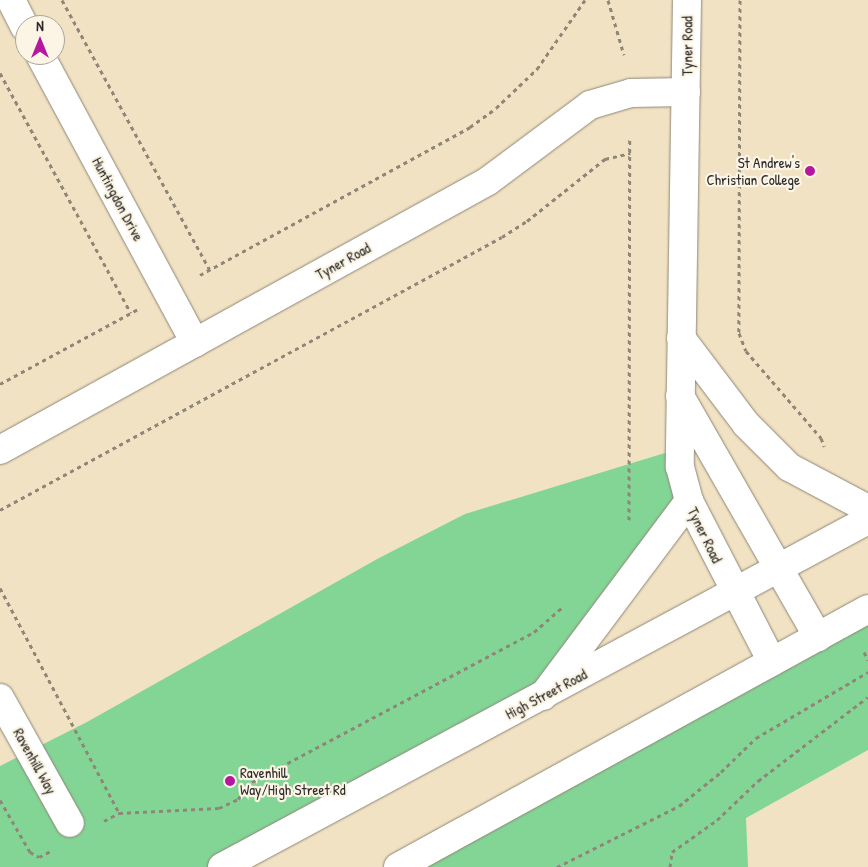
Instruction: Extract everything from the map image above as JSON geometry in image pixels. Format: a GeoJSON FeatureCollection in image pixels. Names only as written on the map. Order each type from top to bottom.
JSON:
{"type":"FeatureCollection","features":[{"type":"Feature","properties":{"kind":"main road"},"geometry":{"type":"LineString","coordinates":[[10,0],[18,15]]}},
{"type":"Feature","properties":{"kind":"main road","name":"Tyner Road"},"geometry":{"type":"LineString","coordinates":[[687,0],[678,449],[688,500],[772,662]]}},
{"type":"Feature","properties":{"kind":"main road","name":"Huntingdon Drive"},"geometry":{"type":"LineString","coordinates":[[45,65],[195,343]]}},
{"type":"Feature","properties":{"kind":"main road","name":"Tyner Road"},"geometry":{"type":"LineString","coordinates":[[0,450],[488,181],[590,105],[631,93],[686,92]]}},
{"type":"Feature","properties":{"kind":"main road"},"geometry":{"type":"LineString","coordinates":[[681,338],[746,424],[789,467],[868,509]]}},
{"type":"Feature","properties":{"kind":"main road"},"geometry":{"type":"LineString","coordinates":[[680,396],[818,637]]}},
{"type":"Feature","properties":{"kind":"main road"},"geometry":{"type":"LineString","coordinates":[[543,696],[688,500]]}},
{"type":"Feature","properties":{"kind":"main road","name":"High Street Road"},"geometry":{"type":"LineString","coordinates":[[222,867],[543,696],[778,566],[868,520]]}},
{"type":"Feature","properties":{"kind":"main road"},"geometry":{"type":"LineString","coordinates":[[398,867],[868,609]]}},
{"type":"Feature","properties":{"kind":"main road","name":"Ravenhill Way"},"geometry":{"type":"LineString","coordinates":[[0,698],[64,835]]}},
{"type":"Feature","properties":{"kind":"path"},"geometry":{"type":"LineString","coordinates":[[62,0],[209,270]]}},
{"type":"Feature","properties":{"kind":"path"},"geometry":{"type":"LineString","coordinates":[[197,276],[470,128],[496,108],[537,69],[585,0]]}},
{"type":"Feature","properties":{"kind":"path"},"geometry":{"type":"LineString","coordinates":[[608,0],[624,55]]}},
{"type":"Feature","properties":{"kind":"path"},"geometry":{"type":"LineString","coordinates":[[740,0],[739,333],[746,351],[824,441],[821,452]]}},
{"type":"Feature","properties":{"kind":"path"},"geometry":{"type":"LineString","coordinates":[[0,73],[131,313]]}},
{"type":"Feature","properties":{"kind":"path"},"geometry":{"type":"LineString","coordinates":[[629,526],[630,138]]}},
{"type":"Feature","properties":{"kind":"path"},"geometry":{"type":"LineString","coordinates":[[0,510],[502,237],[540,211],[605,159],[630,153]]}},
{"type":"Feature","properties":{"kind":"path"},"geometry":{"type":"LineString","coordinates":[[0,384],[139,308]]}},
{"type":"Feature","properties":{"kind":"path"},"geometry":{"type":"LineString","coordinates":[[0,588],[119,813]]}},
{"type":"Feature","properties":{"kind":"path"},"geometry":{"type":"LineString","coordinates":[[102,822],[119,813],[219,808],[238,799],[252,782],[534,632],[569,602]]}},
{"type":"Feature","properties":{"kind":"path"},"geometry":{"type":"LineString","coordinates":[[557,867],[679,806],[722,772],[756,738],[868,672]]}},
{"type":"Feature","properties":{"kind":"path"},"geometry":{"type":"LineString","coordinates":[[670,867],[672,852],[717,820],[758,781],[868,697]]}},
{"type":"Feature","properties":{"kind":"path"},"geometry":{"type":"LineString","coordinates":[[0,800],[33,855],[42,856],[64,835]]}},
{"type":"Feature","properties":{"kind":"green space"},"geometry":{"type":"Polygon","coordinates":[[[678,449],[689,501],[543,696],[222,867],[0,867],[0,766],[87,722],[379,558],[465,514],[678,449]]]}},
{"type":"Feature","properties":{"kind":"green space"},"geometry":{"type":"Polygon","coordinates":[[[868,609],[868,750],[746,818],[748,867],[398,867],[868,609]]]}},
{"type":"Feature","properties":{"kind":"place","name":"St Andrew's Christian College"},"geometry":{"type":"Point","coordinates":[810,171]}},
{"type":"Feature","properties":{"kind":"place","name":"Ravenhill Way/High Street Rd"},"geometry":{"type":"Point","coordinates":[230,781]}}]}
